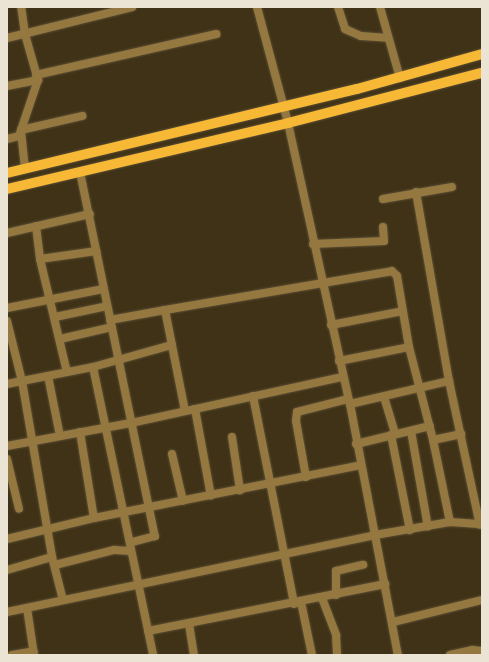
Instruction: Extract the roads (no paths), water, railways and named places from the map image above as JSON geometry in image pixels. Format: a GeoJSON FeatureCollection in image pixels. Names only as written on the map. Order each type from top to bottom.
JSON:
{"type":"FeatureCollection","features":[{"type":"Feature","properties":{"kind":"main road"},"geometry":{"type":"LineString","coordinates":[[7,173],[400,78],[482,54]]}},
{"type":"Feature","properties":{"kind":"main road"},"geometry":{"type":"LineString","coordinates":[[7,189],[288,123],[482,73]]}},
{"type":"Feature","properties":{"kind":"street"},"geometry":{"type":"LineString","coordinates":[[7,139],[19,136],[37,78],[25,34],[21,7]]}},
{"type":"Feature","properties":{"kind":"street"},"geometry":{"type":"LineString","coordinates":[[7,38],[132,7]]}},
{"type":"Feature","properties":{"kind":"street"},"geometry":{"type":"LineString","coordinates":[[257,7],[288,123],[342,377],[349,402],[356,444],[393,622],[398,655]]}},
{"type":"Feature","properties":{"kind":"street"},"geometry":{"type":"LineString","coordinates":[[338,7],[345,28],[349,31],[361,36],[388,38]]}},
{"type":"Feature","properties":{"kind":"street"},"geometry":{"type":"LineString","coordinates":[[380,7],[400,78]]}},
{"type":"Feature","properties":{"kind":"street"},"geometry":{"type":"LineString","coordinates":[[7,86],[216,34]]}},
{"type":"Feature","properties":{"kind":"street"},"geometry":{"type":"LineString","coordinates":[[21,130],[82,116]]}},
{"type":"Feature","properties":{"kind":"street"},"geometry":{"type":"LineString","coordinates":[[21,130],[25,169]]}},
{"type":"Feature","properties":{"kind":"street"},"geometry":{"type":"LineString","coordinates":[[80,172],[90,214],[103,289],[155,536],[133,542]]}},
{"type":"Feature","properties":{"kind":"street"},"geometry":{"type":"LineString","coordinates":[[383,199],[416,192],[452,187]]}},
{"type":"Feature","properties":{"kind":"street"},"geometry":{"type":"LineString","coordinates":[[7,612],[285,556],[375,535],[450,522],[481,524],[449,381],[416,192]]}},
{"type":"Feature","properties":{"kind":"street"},"geometry":{"type":"LineString","coordinates":[[7,233],[90,214]]}},
{"type":"Feature","properties":{"kind":"street"},"geometry":{"type":"LineString","coordinates":[[36,226],[40,259],[51,299],[67,372]]}},
{"type":"Feature","properties":{"kind":"street"},"geometry":{"type":"LineString","coordinates":[[313,244],[384,241],[383,227]]}},
{"type":"Feature","properties":{"kind":"street"},"geometry":{"type":"LineString","coordinates":[[40,259],[96,251]]}},
{"type":"Feature","properties":{"kind":"street"},"geometry":{"type":"LineString","coordinates":[[60,339],[111,323],[165,310],[392,271],[397,276],[409,347],[430,426],[450,522]]}},
{"type":"Feature","properties":{"kind":"street"},"geometry":{"type":"LineString","coordinates":[[7,308],[103,289]]}},
{"type":"Feature","properties":{"kind":"street"},"geometry":{"type":"LineString","coordinates":[[55,317],[107,306]]}},
{"type":"Feature","properties":{"kind":"street"},"geometry":{"type":"LineString","coordinates":[[165,310],[185,412]]}},
{"type":"Feature","properties":{"kind":"street"},"geometry":{"type":"LineString","coordinates":[[331,325],[402,311]]}},
{"type":"Feature","properties":{"kind":"street"},"geometry":{"type":"LineString","coordinates":[[7,321],[22,381],[31,441],[63,600]]}},
{"type":"Feature","properties":{"kind":"street"},"geometry":{"type":"LineString","coordinates":[[7,384],[119,361],[172,345]]}},
{"type":"Feature","properties":{"kind":"street"},"geometry":{"type":"LineString","coordinates":[[339,361],[409,347]]}},
{"type":"Feature","properties":{"kind":"street"},"geometry":{"type":"LineString","coordinates":[[93,367],[106,426],[122,513],[140,586],[153,655]]}},
{"type":"Feature","properties":{"kind":"street"},"geometry":{"type":"LineString","coordinates":[[48,376],[60,436]]}},
{"type":"Feature","properties":{"kind":"street"},"geometry":{"type":"LineString","coordinates":[[7,446],[185,412],[342,377]]}},
{"type":"Feature","properties":{"kind":"street"},"geometry":{"type":"LineString","coordinates":[[306,477],[296,421],[297,412],[384,397],[449,381]]}},
{"type":"Feature","properties":{"kind":"street"},"geometry":{"type":"LineString","coordinates":[[253,396],[285,556],[312,655]]}},
{"type":"Feature","properties":{"kind":"street"},"geometry":{"type":"LineString","coordinates":[[384,397],[393,434],[410,530]]}},
{"type":"Feature","properties":{"kind":"street"},"geometry":{"type":"LineString","coordinates":[[195,409],[211,496]]}},
{"type":"Feature","properties":{"kind":"street"},"geometry":{"type":"LineString","coordinates":[[356,444],[393,434],[411,432],[430,426]]}},
{"type":"Feature","properties":{"kind":"street"},"geometry":{"type":"LineString","coordinates":[[80,432],[94,518]]}},
{"type":"Feature","properties":{"kind":"street"},"geometry":{"type":"LineString","coordinates":[[411,432],[428,527]]}},
{"type":"Feature","properties":{"kind":"street"},"geometry":{"type":"LineString","coordinates":[[433,440],[461,434]]}},
{"type":"Feature","properties":{"kind":"street"},"geometry":{"type":"LineString","coordinates":[[232,437],[240,490]]}},
{"type":"Feature","properties":{"kind":"street"},"geometry":{"type":"LineString","coordinates":[[172,454],[183,501]]}},
{"type":"Feature","properties":{"kind":"street"},"geometry":{"type":"LineString","coordinates":[[7,459],[19,509]]}},
{"type":"Feature","properties":{"kind":"street"},"geometry":{"type":"LineString","coordinates":[[7,539],[94,518],[149,509],[361,466]]}},
{"type":"Feature","properties":{"kind":"street"},"geometry":{"type":"LineString","coordinates":[[7,570],[114,550],[131,551]]}},
{"type":"Feature","properties":{"kind":"street"},"geometry":{"type":"LineString","coordinates":[[336,595],[336,571],[363,565]]}},
{"type":"Feature","properties":{"kind":"street"},"geometry":{"type":"LineString","coordinates":[[148,632],[298,603],[385,584]]}},
{"type":"Feature","properties":{"kind":"street"},"geometry":{"type":"LineString","coordinates":[[322,598],[336,636],[336,655]]}},
{"type":"Feature","properties":{"kind":"street"},"geometry":{"type":"LineString","coordinates":[[393,622],[482,600]]}},
{"type":"Feature","properties":{"kind":"street"},"geometry":{"type":"LineString","coordinates":[[12,655],[34,653],[27,608]]}},
{"type":"Feature","properties":{"kind":"street"},"geometry":{"type":"LineString","coordinates":[[189,624],[194,655]]}},
{"type":"Feature","properties":{"kind":"street"},"geometry":{"type":"LineString","coordinates":[[450,655],[472,650],[482,651]]}}]}
